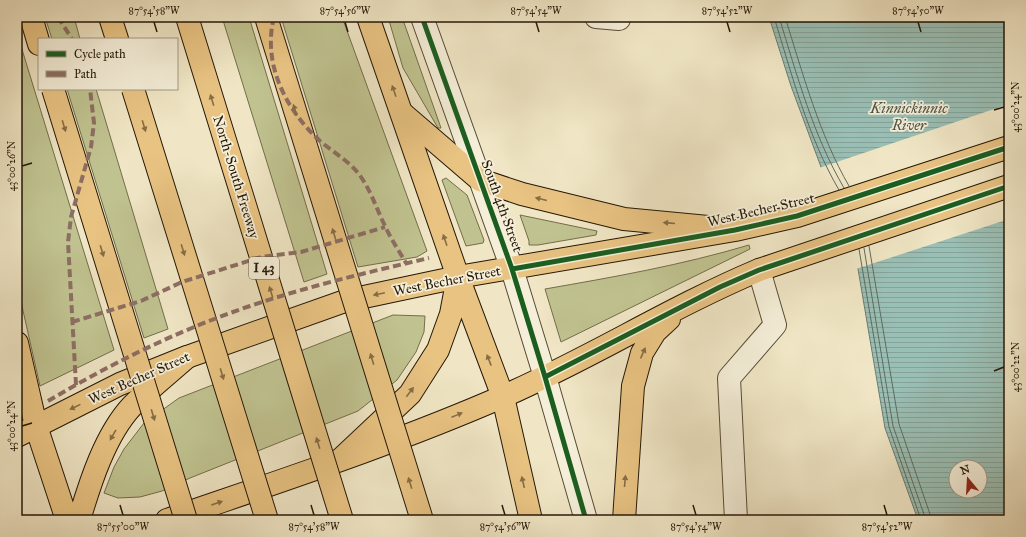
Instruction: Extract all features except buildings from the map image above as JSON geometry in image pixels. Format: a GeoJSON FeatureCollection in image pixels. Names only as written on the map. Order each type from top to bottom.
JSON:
{"type":"FeatureCollection","features":[{"type":"Feature","properties":{"kind":"main road"},"geometry":{"type":"LineString","coordinates":[[31,17],[38,41]]}},
{"type":"Feature","properties":{"kind":"main road"},"geometry":{"type":"LineString","coordinates":[[110,17],[117,38]]}},
{"type":"Feature","properties":{"kind":"main road","name":"North-South Freeway"},"geometry":{"type":"LineString","coordinates":[[186,17],[342,520]]}},
{"type":"Feature","properties":{"kind":"main road"},"geometry":{"type":"LineString","coordinates":[[266,17],[422,520]]}},
{"type":"Feature","properties":{"kind":"main road"},"geometry":{"type":"LineString","coordinates":[[368,17],[458,277],[503,397],[531,520]]}},
{"type":"Feature","properties":{"kind":"main road"},"geometry":{"type":"LineString","coordinates":[[53,90],[186,520]]}},
{"type":"Feature","properties":{"kind":"main road"},"geometry":{"type":"LineString","coordinates":[[133,90],[267,520]]}},
{"type":"Feature","properties":{"kind":"main road"},"geometry":{"type":"LineString","coordinates":[[402,113],[480,180],[522,194],[624,219],[735,230]]}},
{"type":"Feature","properties":{"kind":"main road","name":"West Becher Street"},"geometry":{"type":"LineString","coordinates":[[17,436],[120,384],[187,357],[345,301],[458,277],[735,230],[797,216],[1009,147]]}},
{"type":"Feature","properties":{"kind":"main road"},"geometry":{"type":"LineString","coordinates":[[167,520],[378,446],[503,397],[720,287],[759,270],[1009,186]]}},
{"type":"Feature","properties":{"kind":"main road"},"geometry":{"type":"LineString","coordinates":[[342,458],[410,394],[438,350],[451,314],[458,277]]}},
{"type":"Feature","properties":{"kind":"main road"},"geometry":{"type":"LineString","coordinates":[[624,520],[633,386],[642,353],[655,332],[682,306]]}},
{"type":"Feature","properties":{"kind":"main road"},"geometry":{"type":"LineString","coordinates":[[17,343],[36,426],[67,520]]}},
{"type":"Feature","properties":{"kind":"main road"},"geometry":{"type":"LineString","coordinates":[[80,520],[92,480],[112,435],[132,407],[187,357]]}},
{"type":"Feature","properties":{"kind":"street","name":"South 4th Street"},"geometry":{"type":"LineString","coordinates":[[422,17],[512,269],[586,520]]}},
{"type":"Feature","properties":{"kind":"street"},"geometry":{"type":"LineString","coordinates":[[596,17],[619,19]]}},
{"type":"Feature","properties":{"kind":"street"},"geometry":{"type":"LineString","coordinates":[[736,520],[730,378],[775,325],[759,270]]}},
{"type":"Feature","properties":{"kind":"green space"},"geometry":{"type":"Polygon","coordinates":[[[45,17],[74,17],[80,38],[52,38],[45,17]]]}},
{"type":"Feature","properties":{"kind":"green space"},"geometry":{"type":"Polygon","coordinates":[[[222,17],[249,17],[327,274],[304,282],[222,17]]]}},
{"type":"Feature","properties":{"kind":"green space"},"geometry":{"type":"Polygon","coordinates":[[[281,17],[342,17],[427,251],[417,257],[358,267],[281,17]]]}},
{"type":"Feature","properties":{"kind":"green space"},"geometry":{"type":"Polygon","coordinates":[[[388,17],[402,17],[441,128],[438,128],[403,68],[388,17]]]}},
{"type":"Feature","properties":{"kind":"green space"},"geometry":{"type":"Polygon","coordinates":[[[17,33],[114,350],[40,386],[17,284],[17,33]]]}},
{"type":"Feature","properties":{"kind":"green space"},"geometry":{"type":"Polygon","coordinates":[[[67,90],[96,90],[168,329],[144,338],[67,90]]]}},
{"type":"Feature","properties":{"kind":"green space"},"geometry":{"type":"Polygon","coordinates":[[[446,178],[467,195],[484,240],[483,243],[466,246],[442,180],[446,178]]]}},
{"type":"Feature","properties":{"kind":"green space"},"geometry":{"type":"Polygon","coordinates":[[[520,215],[597,231],[596,235],[538,245],[529,245],[520,215]]]}},
{"type":"Feature","properties":{"kind":"green space"},"geometry":{"type":"Polygon","coordinates":[[[749,245],[750,249],[561,342],[545,289],[673,265],[749,245]]]}},
{"type":"Feature","properties":{"kind":"green space"},"geometry":{"type":"Polygon","coordinates":[[[393,315],[425,316],[424,332],[416,352],[397,380],[358,411],[190,478],[162,491],[140,497],[118,498],[104,493],[114,467],[124,449],[144,423],[179,398],[393,315]]]}},
{"type":"Feature","properties":{"kind":"water","name":"Kinnickinnic River"},"geometry":{"type":"Polygon","coordinates":[[[769,17],[1009,17],[1009,520],[918,520],[885,428],[849,216],[821,167],[791,86],[769,17]]]}},
{"type":"Feature","properties":{"kind":"pier"},"geometry":{"type":"Polygon","coordinates":[[[1009,104],[1009,219],[856,269],[847,217],[819,168],[1009,104]]]}},
{"type":"Feature","properties":{"kind":"marked path"},"geometry":{"type":"LineString","coordinates":[[58,17],[71,38]]}},
{"type":"Feature","properties":{"kind":"marked path"},"geometry":{"type":"LineString","coordinates":[[274,17],[271,35],[271,52],[274,69],[287,101],[308,129],[320,141],[352,167],[361,177],[371,195],[387,231],[406,263]]}},
{"type":"Feature","properties":{"kind":"marked path"},"geometry":{"type":"LineString","coordinates":[[76,385],[68,242],[71,217],[91,147],[94,123],[90,90]]}},
{"type":"Feature","properties":{"kind":"marked path"},"geometry":{"type":"LineString","coordinates":[[72,322],[141,301],[182,282],[261,257],[301,252],[385,227]]}},
{"type":"Feature","properties":{"kind":"marked path"},"geometry":{"type":"LineString","coordinates":[[48,401],[146,348],[224,315],[317,286],[429,258]]}},
{"type":"Feature","properties":{"kind":"cycle path"},"geometry":{"type":"LineString","coordinates":[[422,17],[512,269],[586,520]]}},
{"type":"Feature","properties":{"kind":"cycle path"},"geometry":{"type":"LineString","coordinates":[[512,269],[735,230],[797,216],[1009,147]]}},
{"type":"Feature","properties":{"kind":"cycle path"},"geometry":{"type":"LineString","coordinates":[[545,377],[720,287],[759,270],[1009,186]]}}]}
